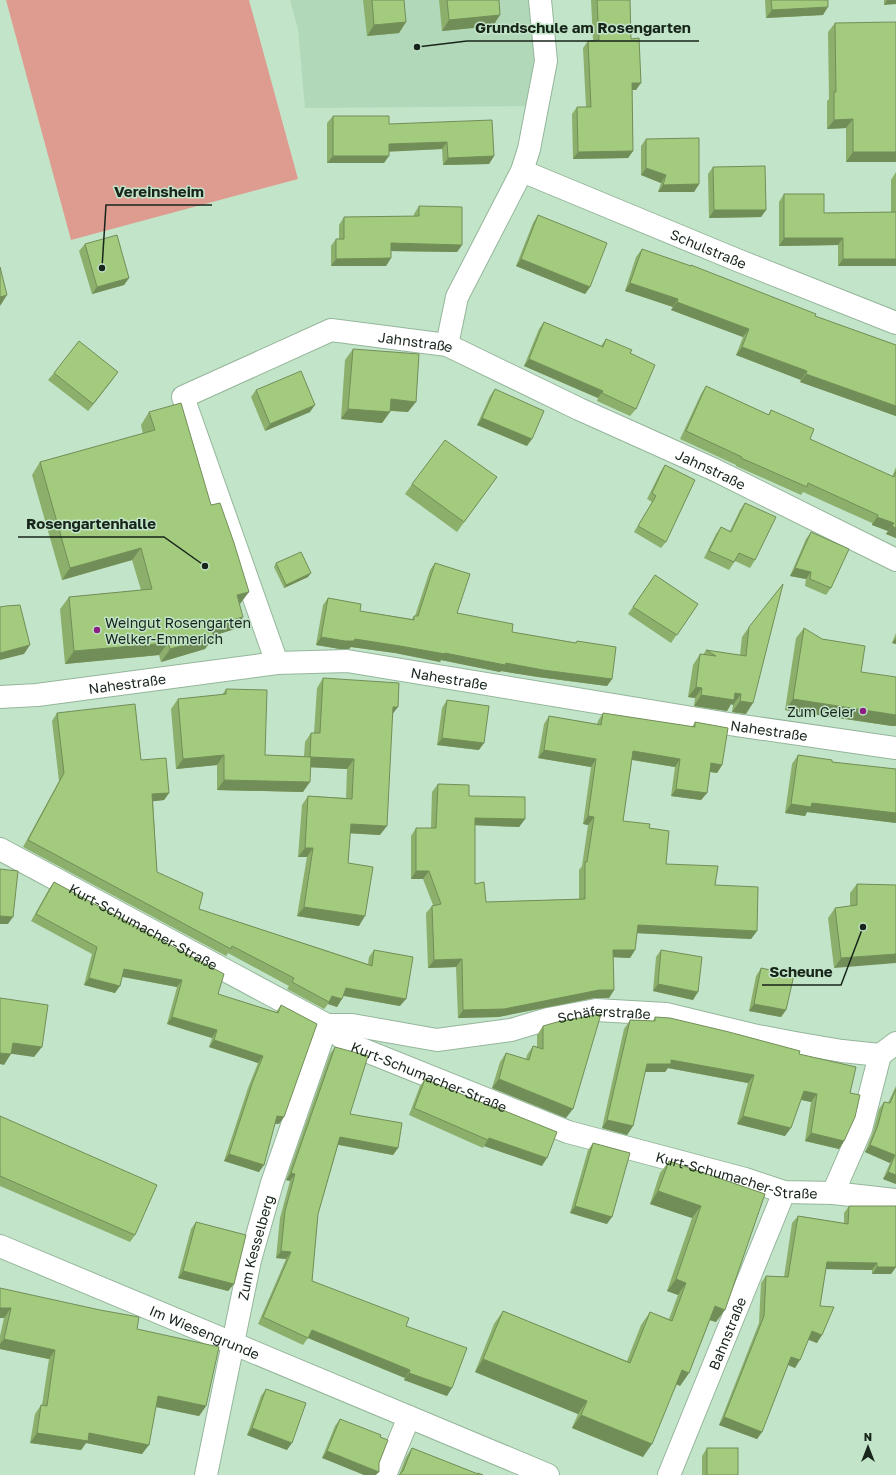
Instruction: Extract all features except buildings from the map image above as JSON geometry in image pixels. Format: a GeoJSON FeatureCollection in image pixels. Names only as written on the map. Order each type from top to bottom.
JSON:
{"type":"FeatureCollection","features":[{"type":"Feature","properties":{"kind":"street"},"geometry":{"type":"LineString","coordinates":[[447,345],[457,297],[522,171],[529,149],[546,61],[540,0]]}},
{"type":"Feature","properties":{"kind":"street","name":"Schulstraße"},"geometry":{"type":"LineString","coordinates":[[522,171],[737,260],[896,323]]}},
{"type":"Feature","properties":{"kind":"street","name":"Jahnstraße"},"geometry":{"type":"LineString","coordinates":[[277,663],[183,397],[331,330],[447,345],[579,409],[715,470],[896,560]]}},
{"type":"Feature","properties":{"kind":"street","name":"Nahestraße"},"geometry":{"type":"LineString","coordinates":[[0,697],[37,695],[277,663],[347,661],[729,724],[896,748]]}},
{"type":"Feature","properties":{"kind":"street","name":"Kurt-Schumacher-Straße"},"geometry":{"type":"LineString","coordinates":[[0,849],[327,1025],[349,1044],[568,1132],[745,1179],[784,1192],[833,1193],[896,1200]]}},
{"type":"Feature","properties":{"kind":"street","name":"Schäferstraße"},"geometry":{"type":"LineString","coordinates":[[327,1025],[352,1025],[437,1040],[511,1030],[548,1019],[596,1010],[666,1014],[753,1035],[842,1051],[888,1049],[862,1129],[833,1193]]}},
{"type":"Feature","properties":{"kind":"street","name":"Zum Kesselberg"},"geometry":{"type":"LineString","coordinates":[[206,1475],[250,1260],[272,1183],[327,1025]]}},
{"type":"Feature","properties":{"kind":"street","name":"Bahnstraße"},"geometry":{"type":"LineString","coordinates":[[669,1475],[784,1192]]}},
{"type":"Feature","properties":{"kind":"street","name":"Im Wiesengrunde"},"geometry":{"type":"LineString","coordinates":[[0,1246],[548,1475]]}},
{"type":"Feature","properties":{"kind":"street"},"geometry":{"type":"LineString","coordinates":[[385,1475],[409,1417]]}},
{"type":"Feature","properties":{"kind":"shaded area"},"geometry":{"type":"Polygon","coordinates":[[[6,0],[249,0],[298,179],[71,240],[6,0]]]}},
{"type":"Feature","properties":{"kind":"shaded area"},"geometry":{"type":"Polygon","coordinates":[[[290,0],[532,0],[536,64],[531,106],[305,108],[298,29],[290,0]]]}},
{"type":"Feature","properties":{"kind":"place","name":"Grundschule am Rosengarten"},"geometry":{"type":"Point","coordinates":[417,47]}},
{"type":"Feature","properties":{"kind":"place","name":"Vereinsheim"},"geometry":{"type":"Point","coordinates":[102,268]}},
{"type":"Feature","properties":{"kind":"place","name":"Rosengartenhalle"},"geometry":{"type":"Point","coordinates":[205,566]}},
{"type":"Feature","properties":{"kind":"place","name":"Weingut Rosengarten Welker-Emmerich"},"geometry":{"type":"Point","coordinates":[97,630]}},
{"type":"Feature","properties":{"kind":"place","name":"Zum Geier"},"geometry":{"type":"Point","coordinates":[863,711]}},
{"type":"Feature","properties":{"kind":"place","name":"Scheune"},"geometry":{"type":"Point","coordinates":[863,927]}}]}
